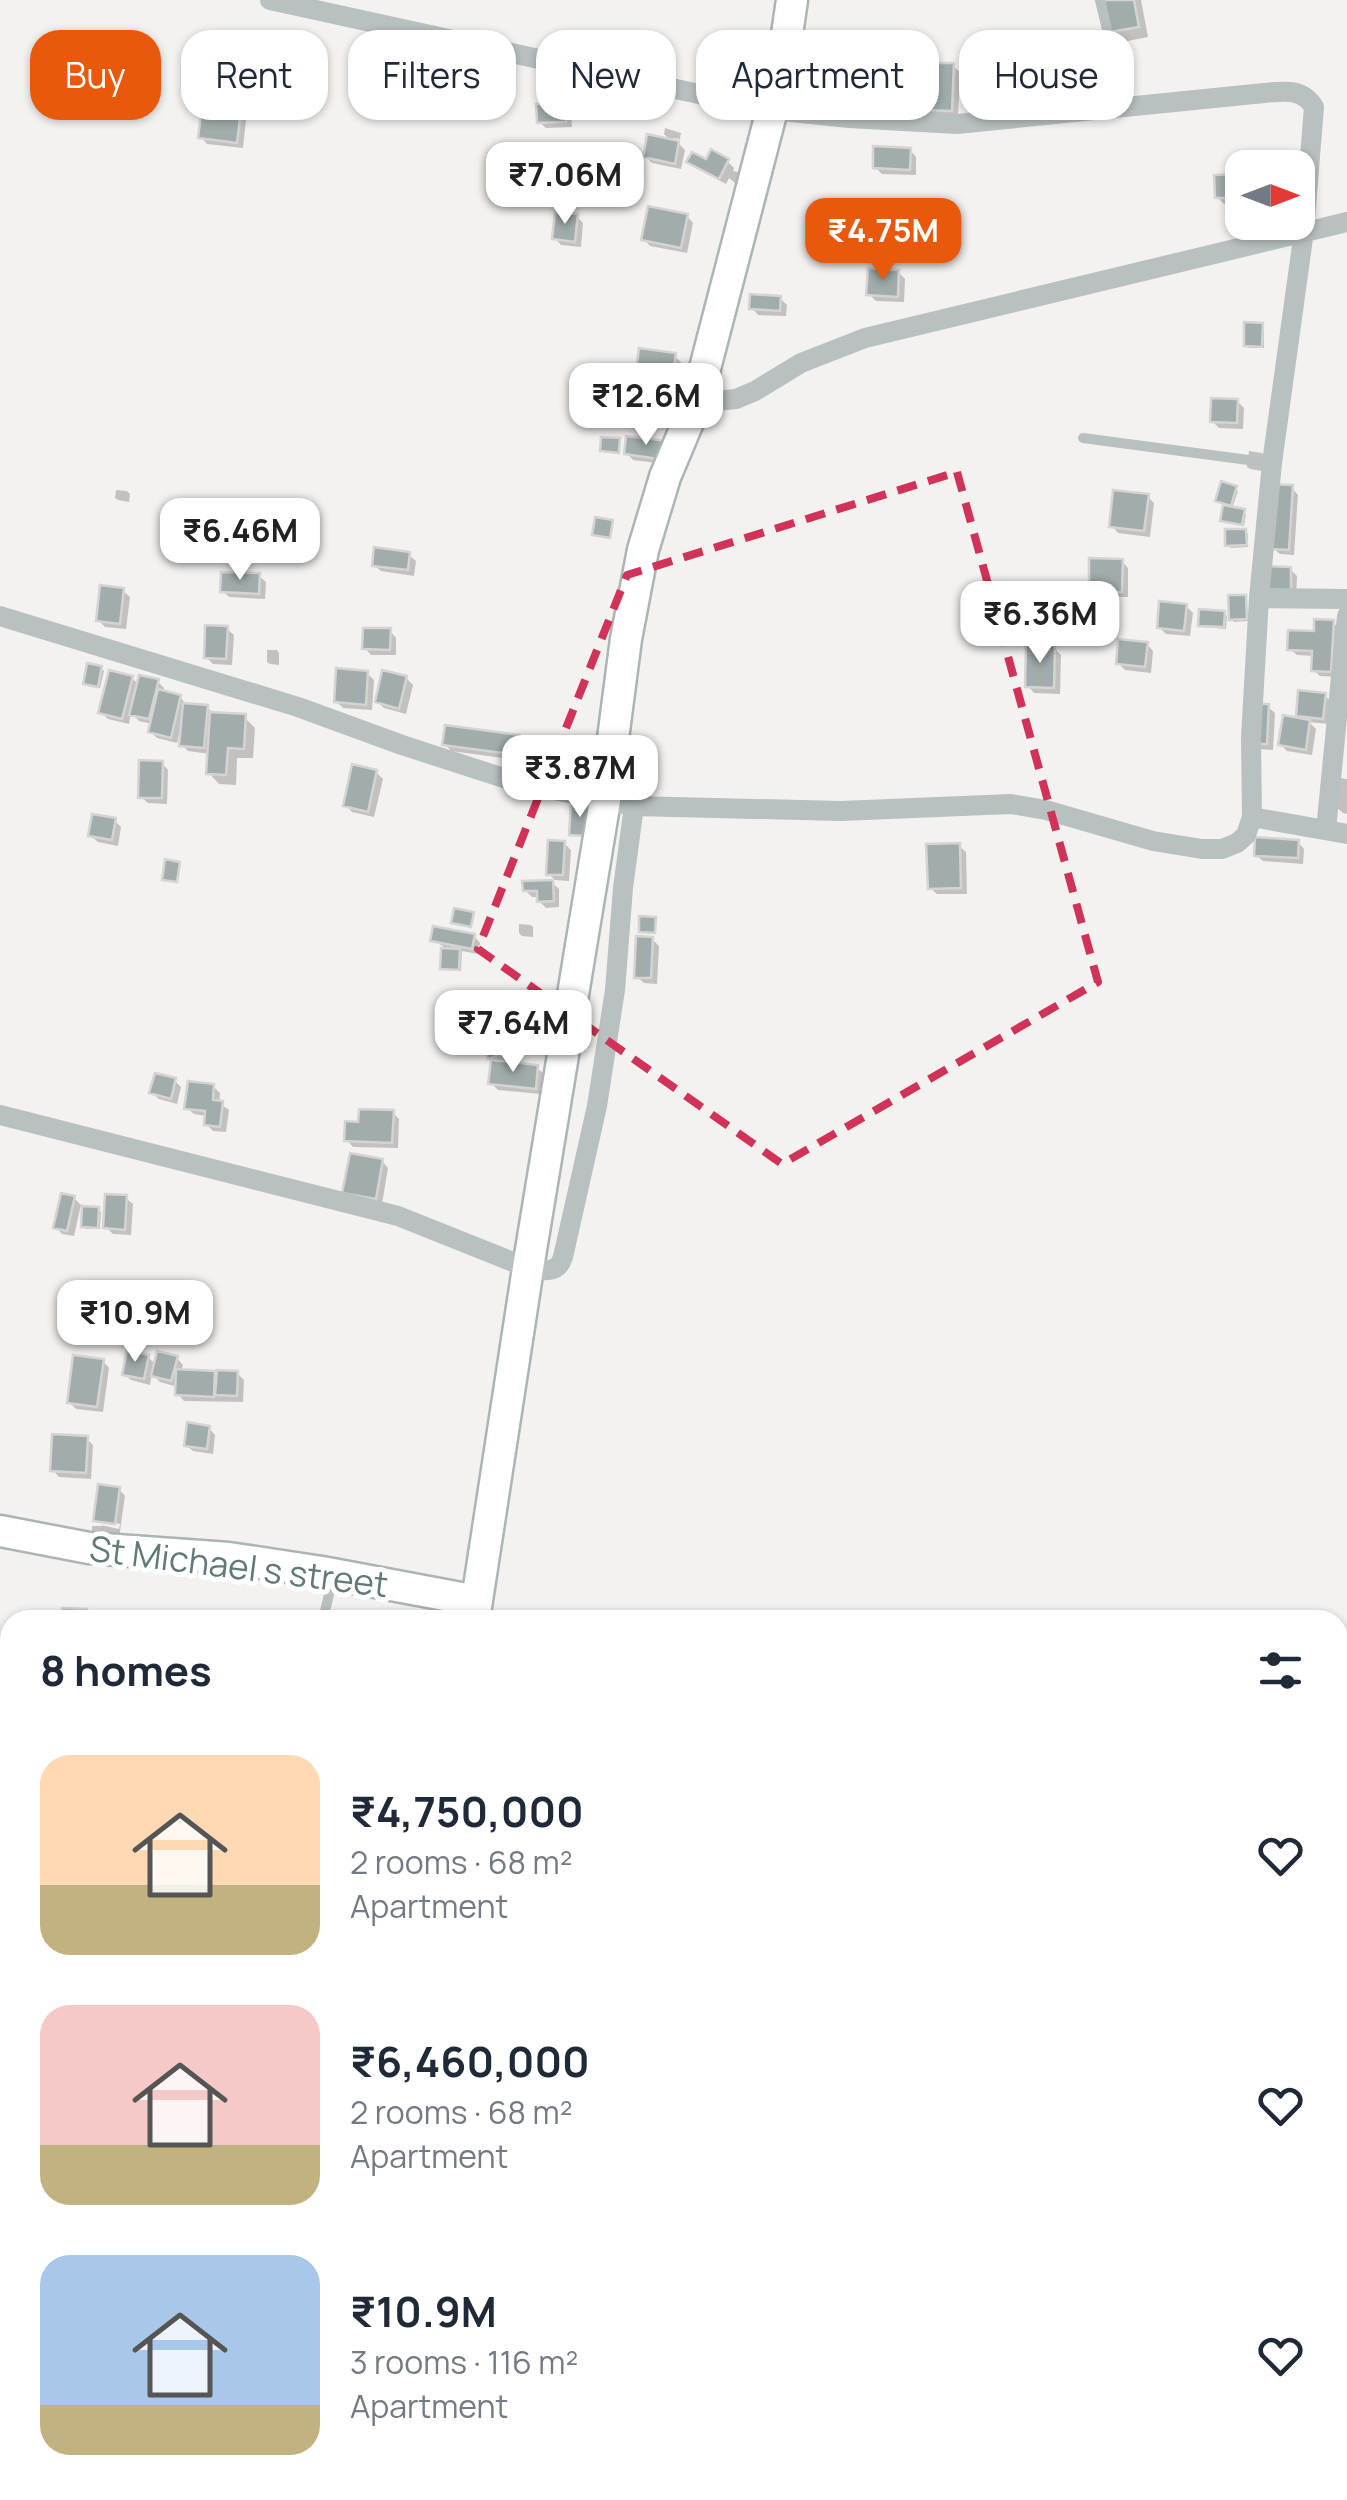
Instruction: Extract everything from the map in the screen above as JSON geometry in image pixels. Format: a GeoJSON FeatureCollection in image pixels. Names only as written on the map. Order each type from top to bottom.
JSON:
{"type":"FeatureCollection","features":[{"type":"Feature","properties":{"kind":"street"},"geometry":{"type":"LineString","coordinates":[[270,0],[696,93]]}},
{"type":"Feature","properties":{"kind":"street"},"geometry":{"type":"LineString","coordinates":[[788,30],[792,0]]}},
{"type":"Feature","properties":{"kind":"street"},"geometry":{"type":"LineString","coordinates":[[1134,105],[1296,92],[1308,97],[1314,107],[1311,150]]}},
{"type":"Feature","properties":{"kind":"street"},"geometry":{"type":"LineString","coordinates":[[0,1115],[398,1216],[537,1270],[561,1264],[597,1106],[615,990],[623,888],[621,804],[626,639],[643,550],[665,476],[696,403],[769,120]]}},
{"type":"Feature","properties":{"kind":"street"},"geometry":{"type":"LineString","coordinates":[[885,120],[957,124],[994,120]]}},
{"type":"Feature","properties":{"kind":"street"},"geometry":{"type":"LineString","coordinates":[[1315,229],[1347,222]]}},
{"type":"Feature","properties":{"kind":"street"},"geometry":{"type":"LineString","coordinates":[[696,403],[736,400],[800,364],[865,338],[1267,240]]}},
{"type":"Feature","properties":{"kind":"street"},"geometry":{"type":"LineString","coordinates":[[0,616],[298,707],[519,783],[621,804],[841,811],[1011,804],[1046,810],[1153,841],[1222,849],[1246,835],[1252,817],[1251,736],[1259,598],[1272,463],[1303,240]]}},
{"type":"Feature","properties":{"kind":"street"},"geometry":{"type":"LineString","coordinates":[[1259,598],[1347,599]]}},
{"type":"Feature","properties":{"kind":"street"},"geometry":{"type":"LineString","coordinates":[[1252,817],[1336,832],[1347,616]]}},
{"type":"Feature","properties":{"kind":"street"},"geometry":{"type":"LineString","coordinates":[[476,1610],[621,804]]}},
{"type":"Feature","properties":{"kind":"street","name":"St Michael s street"},"geometry":{"type":"LineString","coordinates":[[0,1531],[89,1548],[229,1558],[334,1574],[476,1610]]}},
{"type":"Feature","properties":{"kind":"lane"},"geometry":{"type":"LineString","coordinates":[[1100,0],[1107,30]]}},
{"type":"Feature","properties":{"kind":"lane"},"geometry":{"type":"LineString","coordinates":[[1083,438],[1272,463]]}},
{"type":"Feature","properties":{"kind":"lane"},"geometry":{"type":"LineString","coordinates":[[325,1610],[334,1574]]}},
{"type":"Feature","properties":{"kind":"highlighted area"},"geometry":{"type":"Polygon","coordinates":[[[957,472],[1098,982],[782,1164],[478,949],[627,575],[957,472]]]}},
{"type":"Feature","properties":{"kind":"building"},"geometry":{"type":"Polygon","coordinates":[[[1104,0],[1134,0],[1139,27],[1110,30],[1104,0]]]}},
{"type":"Feature","properties":{"kind":"building"},"geometry":{"type":"Polygon","coordinates":[[[939,63],[954,63],[952,111],[939,111],[939,63]]]}},
{"type":"Feature","properties":{"kind":"building"},"geometry":{"type":"Polygon","coordinates":[[[200,120],[240,120],[237,143],[198,138],[200,120]]]}},
{"type":"Feature","properties":{"kind":"building"},"geometry":{"type":"Polygon","coordinates":[[[537,120],[566,120],[566,122],[537,120]]]}},
{"type":"Feature","properties":{"kind":"building"},"geometry":{"type":"Polygon","coordinates":[[[647,134],[679,141],[675,164],[643,157],[647,134]]]}},
{"type":"Feature","properties":{"kind":"building"},"geometry":{"type":"Polygon","coordinates":[[[873,146],[911,148],[910,170],[873,168],[873,146]]]}},
{"type":"Feature","properties":{"kind":"building"},"geometry":{"type":"Polygon","coordinates":[[[711,149],[729,159],[719,179],[686,162],[692,152],[706,159],[711,149]]]}},
{"type":"Feature","properties":{"kind":"building"},"geometry":{"type":"Polygon","coordinates":[[[1225,174],[1225,198],[1215,198],[1214,175],[1225,174]]]}},
{"type":"Feature","properties":{"kind":"building"},"geometry":{"type":"Polygon","coordinates":[[[648,206],[688,214],[681,248],[641,240],[648,206]]]}},
{"type":"Feature","properties":{"kind":"building"},"geometry":{"type":"Polygon","coordinates":[[[555,212],[578,214],[575,242],[552,239],[555,212]]]}},
{"type":"Feature","properties":{"kind":"building"},"geometry":{"type":"Polygon","coordinates":[[[868,268],[899,270],[898,297],[866,295],[868,268]]]}},
{"type":"Feature","properties":{"kind":"building"},"geometry":{"type":"Polygon","coordinates":[[[750,294],[781,296],[780,311],[749,309],[750,294]]]}},
{"type":"Feature","properties":{"kind":"building"},"geometry":{"type":"Polygon","coordinates":[[[1244,322],[1263,323],[1262,347],[1244,346],[1244,322]]]}},
{"type":"Feature","properties":{"kind":"building"},"geometry":{"type":"Polygon","coordinates":[[[639,348],[676,353],[673,375],[636,370],[639,348]]]}},
{"type":"Feature","properties":{"kind":"building"},"geometry":{"type":"Polygon","coordinates":[[[634,379],[661,383],[658,403],[631,399],[634,379]]]}},
{"type":"Feature","properties":{"kind":"building"},"geometry":{"type":"Polygon","coordinates":[[[1211,398],[1238,399],[1237,423],[1210,422],[1211,398]]]}},
{"type":"Feature","properties":{"kind":"building"},"geometry":{"type":"Polygon","coordinates":[[[626,436],[669,441],[666,460],[624,454],[626,436]]]}},
{"type":"Feature","properties":{"kind":"building"},"geometry":{"type":"Polygon","coordinates":[[[601,437],[620,438],[619,453],[600,451],[601,437]]]}},
{"type":"Feature","properties":{"kind":"building"},"geometry":{"type":"Polygon","coordinates":[[[1221,481],[1237,486],[1231,506],[1215,501],[1221,481]]]}},
{"type":"Feature","properties":{"kind":"building"},"geometry":{"type":"Polygon","coordinates":[[[1263,484],[1293,485],[1289,550],[1270,549],[1263,484]]]}},
{"type":"Feature","properties":{"kind":"building"},"geometry":{"type":"Polygon","coordinates":[[[1113,490],[1149,494],[1144,531],[1109,527],[1113,490]]]}},
{"type":"Feature","properties":{"kind":"building"},"geometry":{"type":"Polygon","coordinates":[[[1223,505],[1245,509],[1242,525],[1220,521],[1223,505]]]}},
{"type":"Feature","properties":{"kind":"building"},"geometry":{"type":"Polygon","coordinates":[[[595,517],[613,520],[610,538],[592,535],[595,517]]]}},
{"type":"Feature","properties":{"kind":"building"},"geometry":{"type":"Polygon","coordinates":[[[1225,529],[1246,529],[1247,545],[1225,546],[1225,529]]]}},
{"type":"Feature","properties":{"kind":"building"},"geometry":{"type":"Polygon","coordinates":[[[374,547],[410,552],[408,570],[372,566],[374,547]]]}},
{"type":"Feature","properties":{"kind":"building"},"geometry":{"type":"Polygon","coordinates":[[[1089,558],[1123,559],[1122,592],[1089,592],[1089,558]]]}},
{"type":"Feature","properties":{"kind":"building"},"geometry":{"type":"Polygon","coordinates":[[[1264,566],[1291,567],[1291,594],[1264,593],[1264,566]]]}},
{"type":"Feature","properties":{"kind":"building"},"geometry":{"type":"Polygon","coordinates":[[[221,572],[260,573],[259,594],[220,592],[221,572]]]}},
{"type":"Feature","properties":{"kind":"building"},"geometry":{"type":"Polygon","coordinates":[[[100,585],[124,588],[120,624],[96,621],[100,585]]]}},
{"type":"Feature","properties":{"kind":"building"},"geometry":{"type":"Polygon","coordinates":[[[1228,595],[1246,595],[1247,619],[1229,620],[1228,595]]]}},
{"type":"Feature","properties":{"kind":"building"},"geometry":{"type":"Polygon","coordinates":[[[1159,601],[1187,604],[1184,631],[1157,628],[1159,601]]]}},
{"type":"Feature","properties":{"kind":"building"},"geometry":{"type":"Polygon","coordinates":[[[1199,609],[1225,611],[1224,627],[1198,626],[1199,609]]]}},
{"type":"Feature","properties":{"kind":"building"},"geometry":{"type":"Polygon","coordinates":[[[1314,619],[1334,620],[1331,672],[1311,671],[1312,651],[1287,650],[1288,630],[1314,631],[1314,619]]]}},
{"type":"Feature","properties":{"kind":"building"},"geometry":{"type":"Polygon","coordinates":[[[205,625],[228,626],[226,659],[204,658],[205,625]]]}},
{"type":"Feature","properties":{"kind":"building"},"geometry":{"type":"Polygon","coordinates":[[[363,628],[391,628],[390,650],[362,649],[363,628]]]}},
{"type":"Feature","properties":{"kind":"building"},"geometry":{"type":"Polygon","coordinates":[[[1118,639],[1148,642],[1145,667],[1116,664],[1118,639]]]}},
{"type":"Feature","properties":{"kind":"building"},"geometry":{"type":"Polygon","coordinates":[[[1026,645],[1055,646],[1054,688],[1025,687],[1026,645]]]}},
{"type":"Feature","properties":{"kind":"building"},"geometry":{"type":"Polygon","coordinates":[[[87,663],[102,666],[98,687],[83,684],[87,663]]]}},
{"type":"Feature","properties":{"kind":"building"},"geometry":{"type":"Polygon","coordinates":[[[336,668],[368,671],[366,705],[334,702],[336,668]]]}},
{"type":"Feature","properties":{"kind":"building"},"geometry":{"type":"Polygon","coordinates":[[[109,670],[133,676],[122,719],[98,713],[109,670]]]}},
{"type":"Feature","properties":{"kind":"building"},"geometry":{"type":"Polygon","coordinates":[[[382,670],[407,676],[399,709],[375,702],[382,670]]]}},
{"type":"Feature","properties":{"kind":"building"},"geometry":{"type":"Polygon","coordinates":[[[139,675],[159,679],[149,719],[129,715],[139,675]]]}},
{"type":"Feature","properties":{"kind":"building"},"geometry":{"type":"Polygon","coordinates":[[[158,689],[181,695],[171,738],[148,732],[158,689]]]}},
{"type":"Feature","properties":{"kind":"building"},"geometry":{"type":"Polygon","coordinates":[[[1298,690],[1326,693],[1323,719],[1296,716],[1298,690]]]}},
{"type":"Feature","properties":{"kind":"building"},"geometry":{"type":"Polygon","coordinates":[[[183,703],[208,705],[204,748],[179,746],[183,703]]]}},
{"type":"Feature","properties":{"kind":"building"},"geometry":{"type":"Polygon","coordinates":[[[1252,704],[1269,704],[1267,744],[1250,744],[1252,704]]]}},
{"type":"Feature","properties":{"kind":"building"},"geometry":{"type":"Polygon","coordinates":[[[210,712],[246,714],[244,749],[228,748],[226,775],[206,774],[210,712]]]}},
{"type":"Feature","properties":{"kind":"building"},"geometry":{"type":"Polygon","coordinates":[[[1283,715],[1310,720],[1306,750],[1278,745],[1283,715]]]}},
{"type":"Feature","properties":{"kind":"building"},"geometry":{"type":"Polygon","coordinates":[[[445,725],[520,735],[518,755],[442,745],[445,725]]]}},
{"type":"Feature","properties":{"kind":"building"},"geometry":{"type":"Polygon","coordinates":[[[139,760],[163,761],[162,798],[138,798],[139,760]]]}},
{"type":"Feature","properties":{"kind":"building"},"geometry":{"type":"Polygon","coordinates":[[[352,764],[377,770],[368,812],[343,806],[352,764]]]}},
{"type":"Feature","properties":{"kind":"building"},"geometry":{"type":"Polygon","coordinates":[[[571,803],[590,804],[589,836],[569,835],[571,803]]]}},
{"type":"Feature","properties":{"kind":"building"},"geometry":{"type":"Polygon","coordinates":[[[92,814],[116,818],[112,840],[88,836],[92,814]]]}},
{"type":"Feature","properties":{"kind":"building"},"geometry":{"type":"Polygon","coordinates":[[[1255,837],[1299,840],[1298,858],[1254,856],[1255,837]]]}},
{"type":"Feature","properties":{"kind":"building"},"geometry":{"type":"Polygon","coordinates":[[[548,840],[565,841],[563,875],[546,875],[548,840]]]}},
{"type":"Feature","properties":{"kind":"building"},"geometry":{"type":"Polygon","coordinates":[[[960,843],[961,888],[928,889],[926,844],[960,843]]]}},
{"type":"Feature","properties":{"kind":"building"},"geometry":{"type":"Polygon","coordinates":[[[165,859],[180,862],[177,882],[162,880],[165,859]]]}},
{"type":"Feature","properties":{"kind":"building"},"geometry":{"type":"Polygon","coordinates":[[[553,880],[554,901],[537,902],[537,891],[523,891],[522,881],[553,880]]]}},
{"type":"Feature","properties":{"kind":"building"},"geometry":{"type":"Polygon","coordinates":[[[454,908],[474,912],[471,927],[451,923],[454,908]]]}},
{"type":"Feature","properties":{"kind":"building"},"geometry":{"type":"Polygon","coordinates":[[[639,916],[656,917],[655,933],[639,932],[639,916]]]}},
{"type":"Feature","properties":{"kind":"building"},"geometry":{"type":"Polygon","coordinates":[[[433,926],[475,934],[472,949],[430,941],[433,926]]]}},
{"type":"Feature","properties":{"kind":"building"},"geometry":{"type":"Polygon","coordinates":[[[636,936],[653,937],[651,978],[634,978],[636,936]]]}},
{"type":"Feature","properties":{"kind":"building"},"geometry":{"type":"Polygon","coordinates":[[[441,948],[460,949],[459,970],[440,969],[441,948]]]}},
{"type":"Feature","properties":{"kind":"building"},"geometry":{"type":"Polygon","coordinates":[[[506,1015],[518,1048],[488,1059],[482,1041],[464,1048],[459,1032],[506,1015]]]}},
{"type":"Feature","properties":{"kind":"building"},"geometry":{"type":"Polygon","coordinates":[[[491,1060],[538,1065],[536,1089],[488,1084],[491,1060]]]}},
{"type":"Feature","properties":{"kind":"building"},"geometry":{"type":"Polygon","coordinates":[[[155,1073],[176,1078],[171,1099],[149,1093],[155,1073]]]}},
{"type":"Feature","properties":{"kind":"building"},"geometry":{"type":"Polygon","coordinates":[[[188,1081],[214,1084],[213,1100],[223,1101],[220,1127],[204,1125],[205,1111],[184,1109],[188,1081]]]}},
{"type":"Feature","properties":{"kind":"building"},"geometry":{"type":"Polygon","coordinates":[[[359,1109],[394,1110],[392,1143],[344,1141],[345,1121],[358,1122],[359,1109]]]}},
{"type":"Feature","properties":{"kind":"building"},"geometry":{"type":"Polygon","coordinates":[[[350,1153],[383,1159],[376,1199],[342,1193],[350,1153]]]}},
{"type":"Feature","properties":{"kind":"building"},"geometry":{"type":"Polygon","coordinates":[[[61,1193],[75,1196],[67,1231],[53,1228],[61,1193]]]}},
{"type":"Feature","properties":{"kind":"building"},"geometry":{"type":"Polygon","coordinates":[[[105,1194],[127,1195],[125,1230],[103,1228],[105,1194]]]}},
{"type":"Feature","properties":{"kind":"building"},"geometry":{"type":"Polygon","coordinates":[[[82,1206],[99,1207],[98,1228],[81,1227],[82,1206]]]}},
{"type":"Feature","properties":{"kind":"building"},"geometry":{"type":"Polygon","coordinates":[[[127,1350],[149,1355],[144,1379],[122,1375],[127,1350]]]}},
{"type":"Feature","properties":{"kind":"building"},"geometry":{"type":"Polygon","coordinates":[[[157,1351],[178,1356],[171,1381],[151,1376],[157,1351]]]}},
{"type":"Feature","properties":{"kind":"building"},"geometry":{"type":"Polygon","coordinates":[[[73,1355],[104,1359],[97,1407],[67,1403],[73,1355]]]}},
{"type":"Feature","properties":{"kind":"building"},"geometry":{"type":"Polygon","coordinates":[[[176,1369],[215,1371],[214,1397],[175,1395],[176,1369]]]}},
{"type":"Feature","properties":{"kind":"building"},"geometry":{"type":"Polygon","coordinates":[[[217,1370],[238,1371],[237,1396],[215,1395],[217,1370]]]}},
{"type":"Feature","properties":{"kind":"building"},"geometry":{"type":"Polygon","coordinates":[[[187,1422],[210,1426],[207,1449],[184,1446],[187,1422]]]}},
{"type":"Feature","properties":{"kind":"building"},"geometry":{"type":"Polygon","coordinates":[[[52,1434],[88,1436],[86,1473],[50,1471],[52,1434]]]}},
{"type":"Feature","properties":{"kind":"building"},"geometry":{"type":"Polygon","coordinates":[[[98,1484],[120,1487],[115,1524],[93,1521],[98,1484]]]}}]}
